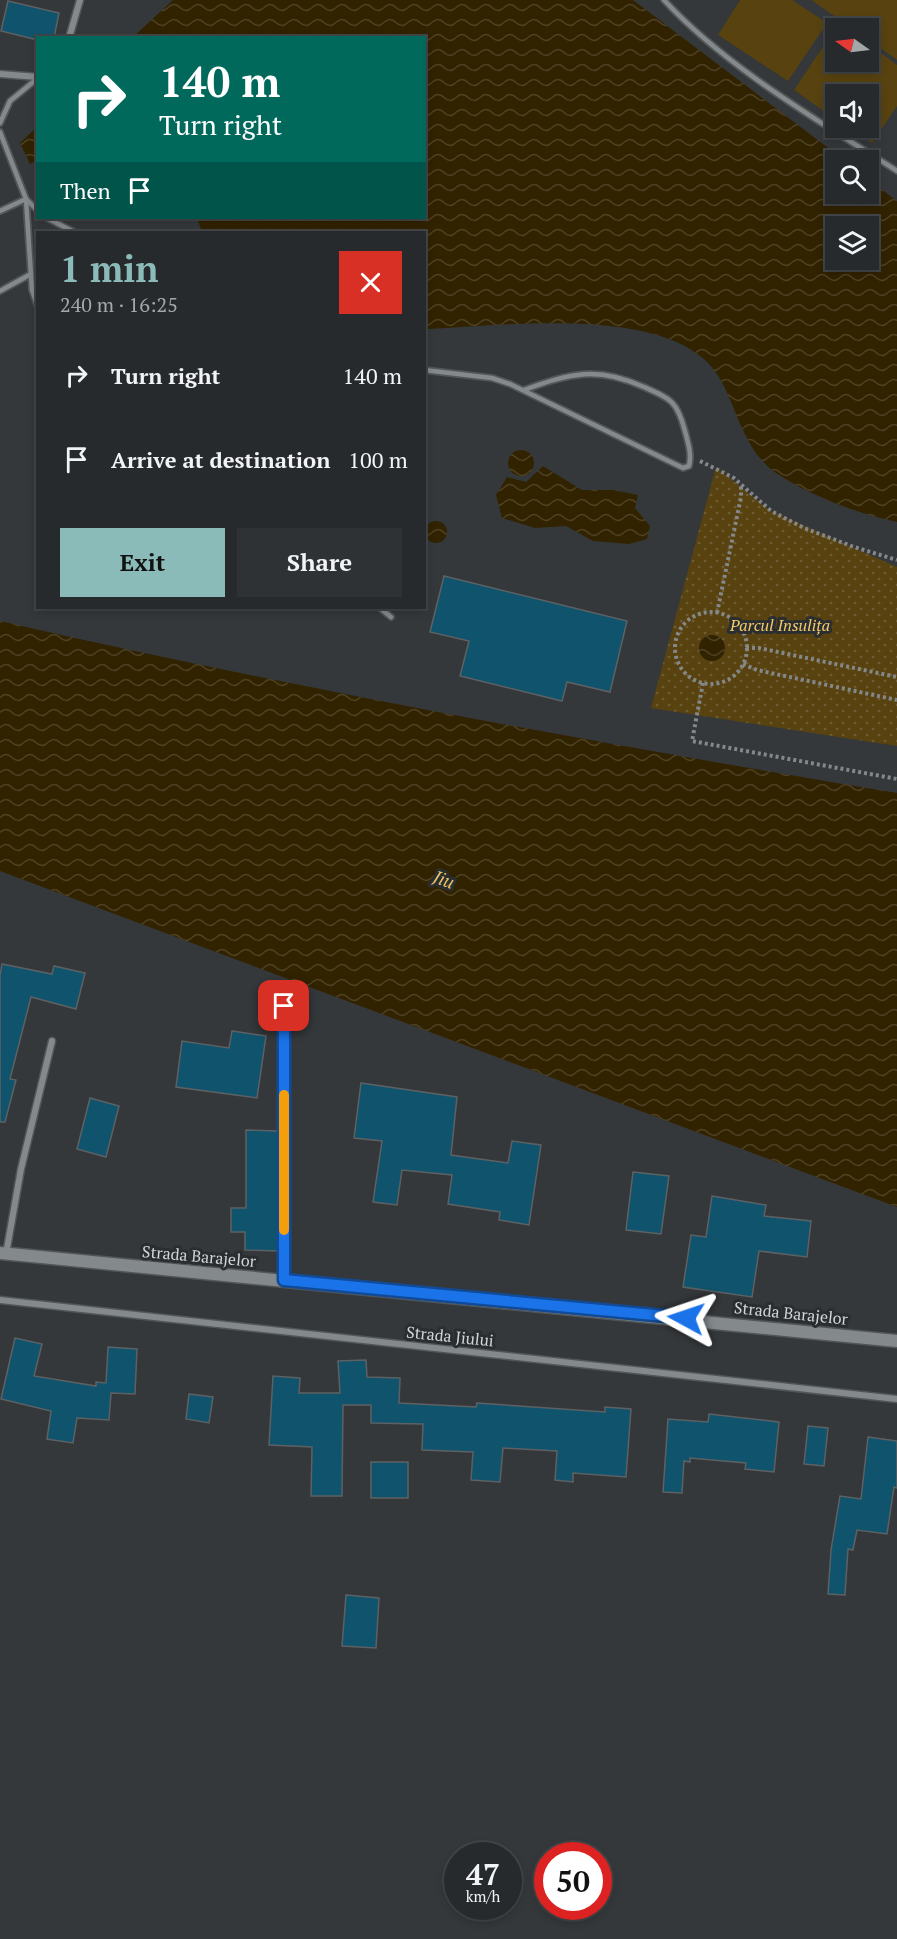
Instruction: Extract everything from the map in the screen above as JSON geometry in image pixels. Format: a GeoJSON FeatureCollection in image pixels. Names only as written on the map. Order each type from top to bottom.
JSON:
{"type":"FeatureCollection","features":[{"type":"Feature","properties":{"kind":"main road","name":"Strada Barajelor"},"geometry":{"type":"LineString","coordinates":[[3,1254],[897,1341]]}},
{"type":"Feature","properties":{"kind":"street"},"geometry":{"type":"LineString","coordinates":[[70,36],[80,0]]}},
{"type":"Feature","properties":{"kind":"street"},"geometry":{"type":"LineString","coordinates":[[0,74],[36,78]]}},
{"type":"Feature","properties":{"kind":"street"},"geometry":{"type":"LineString","coordinates":[[284,1006],[284,1280]]}},
{"type":"Feature","properties":{"kind":"street"},"geometry":{"type":"LineString","coordinates":[[3,1254],[52,1041]]}},
{"type":"Feature","properties":{"kind":"street","name":"Strada Jiului"},"geometry":{"type":"LineString","coordinates":[[0,1300],[897,1399]]}},
{"type":"Feature","properties":{"kind":"lane"},"geometry":{"type":"LineString","coordinates":[[664,0],[738,65],[791,103],[897,171]]}},
{"type":"Feature","properties":{"kind":"lane"},"geometry":{"type":"LineString","coordinates":[[0,123],[10,101],[36,80]]}},
{"type":"Feature","properties":{"kind":"lane"},"geometry":{"type":"LineString","coordinates":[[0,132],[26,199],[32,290],[36,301]]}},
{"type":"Feature","properties":{"kind":"lane"},"geometry":{"type":"LineString","coordinates":[[0,211],[26,199]]}},
{"type":"Feature","properties":{"kind":"lane"},"geometry":{"type":"LineString","coordinates":[[26,199],[36,209]]}},
{"type":"Feature","properties":{"kind":"lane"},"geometry":{"type":"LineString","coordinates":[[49,219],[72,231]]}},
{"type":"Feature","properties":{"kind":"lane"},"geometry":{"type":"LineString","coordinates":[[0,291],[31,274]]}},
{"type":"Feature","properties":{"kind":"lane"},"geometry":{"type":"LineString","coordinates":[[426,370],[492,378],[524,390],[683,468],[689,466],[691,458],[675,403],[626,379],[610,374],[592,374],[557,378],[524,390]]}},
{"type":"Feature","properties":{"kind":"lane"},"geometry":{"type":"LineString","coordinates":[[381,609],[391,617]]}},
{"type":"Feature","properties":{"kind":"path"},"geometry":{"type":"LineString","coordinates":[[691,458],[716,467],[771,511],[804,528],[897,560]]}},
{"type":"Feature","properties":{"kind":"path"},"geometry":{"type":"LineString","coordinates":[[717,613],[741,497],[741,485]]}},
{"type":"Feature","properties":{"kind":"path"},"geometry":{"type":"LineString","coordinates":[[702,613],[717,613],[735,621],[742,630],[746,648],[743,664],[726,680],[703,683],[683,671],[676,654],[676,636],[691,617],[702,613]]}},
{"type":"Feature","properties":{"kind":"path"},"geometry":{"type":"LineString","coordinates":[[746,648],[759,648],[897,677]]}},
{"type":"Feature","properties":{"kind":"path"},"geometry":{"type":"LineString","coordinates":[[743,664],[757,670],[897,700]]}},
{"type":"Feature","properties":{"kind":"path"},"geometry":{"type":"LineString","coordinates":[[703,683],[692,741],[897,779]]}},
{"type":"Feature","properties":{"kind":"green space"},"geometry":{"type":"Polygon","coordinates":[[[740,0],[792,0],[825,22],[825,26],[788,81],[718,35],[740,0]]]}},
{"type":"Feature","properties":{"kind":"green space"},"geometry":{"type":"Polygon","coordinates":[[[811,0],[897,0],[897,60],[879,47],[879,18],[837,18],[811,0]]]}},
{"type":"Feature","properties":{"kind":"green space"},"geometry":{"type":"Polygon","coordinates":[[[825,44],[825,72],[879,72],[879,52],[897,65],[897,106],[879,133],[879,84],[825,84],[825,112],[794,90],[825,44]]]}},
{"type":"Feature","properties":{"kind":"green space"},"geometry":{"type":"Polygon","coordinates":[[[864,138],[875,138],[872,143],[864,138]]]}},
{"type":"Feature","properties":{"kind":"green space","name":"Parcul Insulița"},"geometry":{"type":"Polygon","coordinates":[[[716,467],[771,511],[897,567],[897,746],[651,708],[716,467]]]}},
{"type":"Feature","properties":{"kind":"water"},"geometry":{"type":"Polygon","coordinates":[[[173,0],[633,0],[831,150],[825,150],[825,204],[879,204],[879,188],[897,201],[897,522],[834,503],[803,489],[771,469],[756,454],[749,442],[727,392],[711,366],[678,343],[646,332],[570,323],[426,329],[426,231],[202,231],[197,219],[426,219],[426,36],[134,36],[173,0]]]}},
{"type":"Feature","properties":{"kind":"water"},"geometry":{"type":"Polygon","coordinates":[[[36,128],[36,161],[30,164],[20,143],[36,128]]]}},
{"type":"Feature","properties":{"kind":"water"},"geometry":{"type":"Polygon","coordinates":[[[521,450],[530,454],[534,463],[530,472],[521,476],[512,472],[508,463],[512,454],[521,450]]]}},
{"type":"Feature","properties":{"kind":"water"},"geometry":{"type":"Polygon","coordinates":[[[543,466],[582,490],[614,490],[638,495],[635,508],[650,526],[647,539],[629,544],[593,541],[566,526],[535,528],[502,518],[496,495],[507,477],[526,482],[543,466]]]}},
{"type":"Feature","properties":{"kind":"water"},"geometry":{"type":"Polygon","coordinates":[[[436,521],[444,524],[446,528],[444,540],[436,543],[428,540],[426,528],[428,524],[436,521]]]}},
{"type":"Feature","properties":{"kind":"water","name":"Jiu"},"geometry":{"type":"Polygon","coordinates":[[[0,621],[223,670],[447,714],[897,793],[897,1207],[0,871],[0,621]]]}},
{"type":"Feature","properties":{"kind":"water"},"geometry":{"type":"Polygon","coordinates":[[[712,635],[721,639],[725,648],[721,657],[712,661],[703,657],[699,648],[703,639],[712,635]]]}},
{"type":"Feature","properties":{"kind":"building"},"geometry":{"type":"Polygon","coordinates":[[[8,1],[59,13],[54,36],[36,36],[36,40],[1,31],[8,1]]]}},
{"type":"Feature","properties":{"kind":"building"},"geometry":{"type":"Polygon","coordinates":[[[444,576],[627,621],[610,692],[567,682],[562,701],[460,676],[469,641],[430,632],[444,576]]]}},
{"type":"Feature","properties":{"kind":"building"},"geometry":{"type":"Polygon","coordinates":[[[2,964],[52,974],[54,966],[85,973],[76,1009],[31,997],[10,1079],[16,1080],[5,1122],[0,1122],[0,976],[2,964]]]}},
{"type":"Feature","properties":{"kind":"building"},"geometry":{"type":"Polygon","coordinates":[[[232,1031],[266,1036],[257,1098],[176,1087],[182,1041],[229,1048],[232,1031]]]}},
{"type":"Feature","properties":{"kind":"building"},"geometry":{"type":"Polygon","coordinates":[[[361,1083],[457,1097],[451,1155],[508,1163],[512,1141],[541,1145],[529,1225],[499,1220],[500,1212],[448,1204],[452,1175],[402,1170],[397,1205],[373,1202],[382,1141],[354,1138],[361,1083]]]}},
{"type":"Feature","properties":{"kind":"building"},"geometry":{"type":"Polygon","coordinates":[[[90,1098],[119,1106],[106,1157],[77,1149],[90,1098]]]}},
{"type":"Feature","properties":{"kind":"building"},"geometry":{"type":"Polygon","coordinates":[[[246,1130],[279,1131],[278,1251],[245,1250],[245,1232],[231,1232],[231,1208],[246,1208],[246,1130]]]}},
{"type":"Feature","properties":{"kind":"building"},"geometry":{"type":"Polygon","coordinates":[[[633,1172],[669,1176],[661,1234],[626,1230],[633,1172]]]}},
{"type":"Feature","properties":{"kind":"building"},"geometry":{"type":"Polygon","coordinates":[[[712,1196],[766,1205],[764,1216],[811,1221],[807,1257],[759,1251],[752,1297],[683,1287],[691,1235],[706,1237],[712,1196]]]}},
{"type":"Feature","properties":{"kind":"building"},"geometry":{"type":"Polygon","coordinates":[[[15,1338],[42,1344],[34,1376],[96,1386],[96,1382],[106,1383],[108,1347],[137,1349],[135,1394],[111,1393],[109,1420],[77,1418],[73,1443],[47,1439],[51,1411],[1,1399],[15,1338]]]}},
{"type":"Feature","properties":{"kind":"building"},"geometry":{"type":"Polygon","coordinates":[[[366,1360],[367,1377],[400,1378],[399,1403],[476,1407],[477,1403],[605,1412],[605,1407],[631,1409],[626,1477],[573,1473],[573,1482],[555,1480],[557,1451],[503,1448],[500,1482],[471,1480],[473,1452],[422,1450],[423,1424],[371,1423],[371,1405],[343,1405],[342,1496],[311,1496],[312,1447],[269,1445],[273,1376],[300,1378],[299,1393],[340,1393],[338,1361],[366,1360]]]}},
{"type":"Feature","properties":{"kind":"building"},"geometry":{"type":"Polygon","coordinates":[[[189,1394],[213,1397],[209,1423],[186,1419],[189,1394]]]}},
{"type":"Feature","properties":{"kind":"building"},"geometry":{"type":"Polygon","coordinates":[[[709,1414],[779,1422],[774,1472],[745,1469],[746,1463],[690,1458],[690,1462],[684,1461],[682,1493],[663,1492],[668,1419],[708,1422],[709,1414]]]}},
{"type":"Feature","properties":{"kind":"building"},"geometry":{"type":"Polygon","coordinates":[[[808,1426],[828,1428],[824,1466],[804,1464],[808,1426]]]}},
{"type":"Feature","properties":{"kind":"building"},"geometry":{"type":"Polygon","coordinates":[[[868,1437],[897,1441],[897,1488],[894,1487],[887,1534],[857,1530],[853,1550],[848,1549],[845,1595],[828,1594],[831,1550],[840,1496],[861,1499],[868,1437]]]}},
{"type":"Feature","properties":{"kind":"building"},"geometry":{"type":"Polygon","coordinates":[[[371,1462],[408,1462],[408,1498],[371,1498],[371,1462]]]}},
{"type":"Feature","properties":{"kind":"building"},"geometry":{"type":"Polygon","coordinates":[[[346,1595],[379,1598],[376,1648],[342,1646],[346,1595]]]}},
{"type":"Feature","properties":{"kind":"slow traffic"},"geometry":{"type":"LineString","coordinates":[[284,1095],[284,1230]]}},
{"type":"Feature","properties":{"kind":"route"},"geometry":{"type":"LineString","coordinates":[[284,1006],[284,1280],[686,1318]]}}]}
